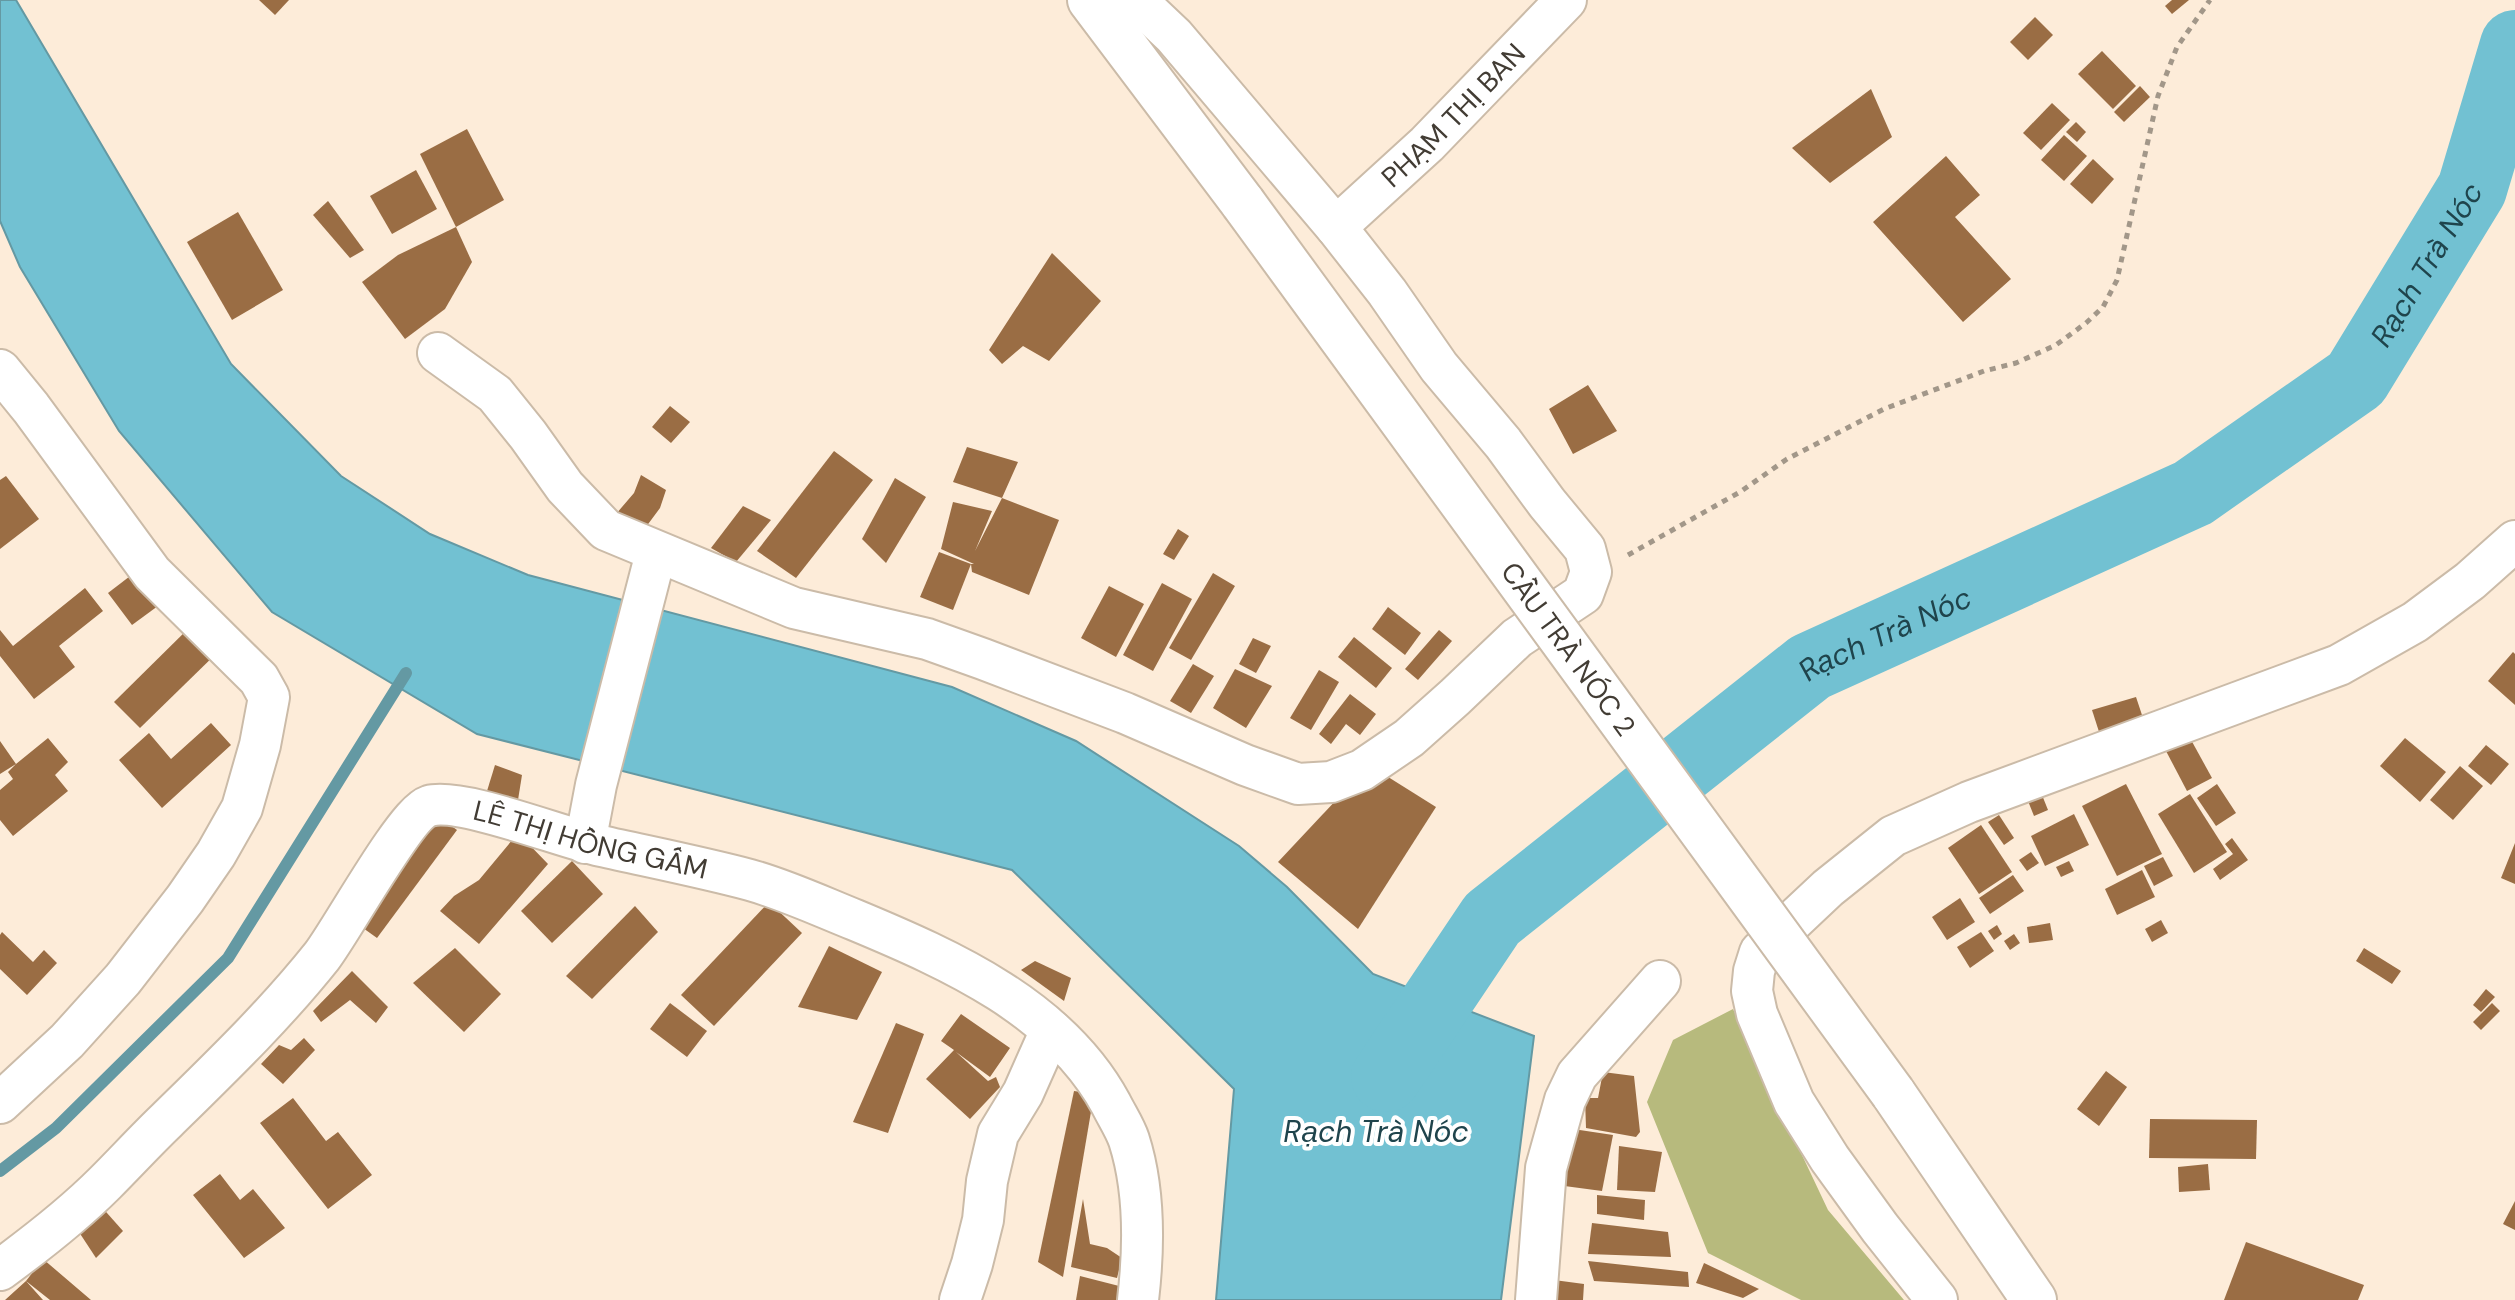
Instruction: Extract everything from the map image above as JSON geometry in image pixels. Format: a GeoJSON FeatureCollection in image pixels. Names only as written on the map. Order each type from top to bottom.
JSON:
{"type":"FeatureCollection","features":[{"type":"Feature","properties":{"kind":"main road","name":"CẦU TRÀ NÓC 2"},"geometry":{"type":"LineString","coordinates":[[1090,0],[1243,203],[1893,1093],[2034,1300]]}},
{"type":"Feature","properties":{"kind":"street"},"geometry":{"type":"LineString","coordinates":[[438,353],[495,394],[565,487],[606,530],[656,553],[794,608],[927,639],[983,659],[1298,784],[1331,782],[1362,770],[1409,738],[1517,638],[1583,594],[1591,572],[1585,549],[1439,367],[1387,292],[1336,227],[1174,36],[1136,0]]}},
{"type":"Feature","properties":{"kind":"street","name":"PHẠM THỊ BAN"},"geometry":{"type":"LineString","coordinates":[[1336,227],[1427,144],[1566,0]]}},
{"type":"Feature","properties":{"kind":"street"},"geometry":{"type":"LineString","coordinates":[[0,370],[152,573],[259,679],[269,697],[260,745],[242,808],[216,854],[123,979],[67,1041],[0,1103]]}},
{"type":"Feature","properties":{"kind":"street"},"geometry":{"type":"LineString","coordinates":[[1937,1300],[1830,1159],[1794,1102],[1757,1014],[1752,991],[1760,952],[1828,888],[1893,836],[1969,802],[2339,665],[2415,622],[2470,581],[2515,541]]}},
{"type":"Feature","properties":{"kind":"street"},"geometry":{"type":"LineString","coordinates":[[585,843],[596,785],[656,553]]}},
{"type":"Feature","properties":{"kind":"street","name":"LÊ THỊ HỒNG GẤM"},"geometry":{"type":"LineString","coordinates":[[0,1270],[36,1244],[104,1185],[237,1052],[323,955],[388,853],[416,815],[428,806],[472,808],[585,843],[749,880],[791,893],[915,945],[1021,1005],[1065,1042],[1101,1086],[1128,1137],[1139,1186],[1142,1272],[1138,1300]]}},
{"type":"Feature","properties":{"kind":"street"},"geometry":{"type":"LineString","coordinates":[[1536,1300],[1546,1168],[1565,1100],[1577,1075],[1660,981]]}},
{"type":"Feature","properties":{"kind":"street"},"geometry":{"type":"LineString","coordinates":[[960,1300],[983,1220],[987,1181],[998,1134],[1023,1093],[1051,1030]]}},
{"type":"Feature","properties":{"kind":"path"},"geometry":{"type":"LineString","coordinates":[[1591,572],[1629,555],[1740,492],[1787,459],[1884,409],[1984,371],[2016,363],[2056,345],[2086,323],[2103,307],[2117,280],[2158,96],[2177,47],[2210,0]]}},
{"type":"Feature","properties":{"kind":"green space"},"geometry":{"type":"Polygon","coordinates":[[[1733,1009],[1828,1210],[1904,1300],[1801,1300],[1708,1253],[1647,1102],[1673,1040],[1733,1009]]]}},
{"type":"Feature","properties":{"kind":"water"},"geometry":{"type":"Polygon","coordinates":[[[0,0],[16,0],[231,364],[341,476],[430,534],[528,575],[952,687],[1076,741],[1239,846],[1287,887],[1373,974],[1534,1036],[1501,1300],[1216,1300],[1234,1089],[1012,870],[477,734],[272,612],[119,431],[20,267],[0,221],[0,0]]]}},
{"type":"Feature","properties":{"kind":"building"},"geometry":{"type":"Polygon","coordinates":[[[259,0],[289,0],[275,15],[259,0]]]}},
{"type":"Feature","properties":{"kind":"building"},"geometry":{"type":"Polygon","coordinates":[[[2172,0],[2189,0],[2172,14],[2165,6],[2172,0]]]}},
{"type":"Feature","properties":{"kind":"building"},"geometry":{"type":"Polygon","coordinates":[[[2035,17],[2053,35],[2028,60],[2010,42],[2035,17]]]}},
{"type":"Feature","properties":{"kind":"building"},"geometry":{"type":"Polygon","coordinates":[[[2102,51],[2136,86],[2113,109],[2078,74],[2102,51]]]}},
{"type":"Feature","properties":{"kind":"building"},"geometry":{"type":"Polygon","coordinates":[[[2140,86],[2150,97],[2124,122],[2114,112],[2140,86]]]}},
{"type":"Feature","properties":{"kind":"building"},"geometry":{"type":"Polygon","coordinates":[[[1871,89],[1892,137],[1830,183],[1792,148],[1871,89]]]}},
{"type":"Feature","properties":{"kind":"building"},"geometry":{"type":"Polygon","coordinates":[[[2052,103],[2070,120],[2041,150],[2023,133],[2052,103]]]}},
{"type":"Feature","properties":{"kind":"building"},"geometry":{"type":"Polygon","coordinates":[[[2076,122],[2086,132],[2077,142],[2066,132],[2076,122]]]}},
{"type":"Feature","properties":{"kind":"building"},"geometry":{"type":"Polygon","coordinates":[[[467,129],[504,200],[456,227],[420,154],[467,129]]]}},
{"type":"Feature","properties":{"kind":"building"},"geometry":{"type":"Polygon","coordinates":[[[2064,135],[2087,156],[2064,181],[2041,160],[2064,135]]]}},
{"type":"Feature","properties":{"kind":"building"},"geometry":{"type":"Polygon","coordinates":[[[1946,156],[1980,195],[1955,217],[2011,279],[1963,322],[1873,222],[1946,156]]]}},
{"type":"Feature","properties":{"kind":"building"},"geometry":{"type":"Polygon","coordinates":[[[2093,159],[2114,179],[2092,204],[2070,184],[2093,159]]]}},
{"type":"Feature","properties":{"kind":"building"},"geometry":{"type":"Polygon","coordinates":[[[416,170],[437,209],[392,234],[370,196],[416,170]]]}},
{"type":"Feature","properties":{"kind":"building"},"geometry":{"type":"Polygon","coordinates":[[[328,201],[364,250],[350,258],[313,215],[328,201]]]}},
{"type":"Feature","properties":{"kind":"building"},"geometry":{"type":"Polygon","coordinates":[[[238,212],[283,290],[232,320],[187,242],[238,212]]]}},
{"type":"Feature","properties":{"kind":"building"},"geometry":{"type":"Polygon","coordinates":[[[456,227],[472,262],[445,309],[405,339],[362,282],[398,255],[456,227]]]}},
{"type":"Feature","properties":{"kind":"building"},"geometry":{"type":"Polygon","coordinates":[[[1052,253],[1101,301],[1049,361],[1023,346],[1002,364],[989,350],[1052,253]]]}},
{"type":"Feature","properties":{"kind":"building"},"geometry":{"type":"Polygon","coordinates":[[[1588,385],[1617,431],[1573,454],[1549,409],[1588,385]]]}},
{"type":"Feature","properties":{"kind":"building"},"geometry":{"type":"Polygon","coordinates":[[[670,406],[690,422],[671,443],[652,427],[670,406]]]}},
{"type":"Feature","properties":{"kind":"building"},"geometry":{"type":"Polygon","coordinates":[[[967,447],[1018,462],[1002,498],[953,482],[967,447]]]}},
{"type":"Feature","properties":{"kind":"building"},"geometry":{"type":"Polygon","coordinates":[[[834,451],[873,480],[796,578],[757,551],[834,451]]]}},
{"type":"Feature","properties":{"kind":"building"},"geometry":{"type":"Polygon","coordinates":[[[641,475],[666,490],[660,508],[640,535],[610,521],[634,493],[641,475]]]}},
{"type":"Feature","properties":{"kind":"building"},"geometry":{"type":"Polygon","coordinates":[[[6,476],[39,519],[0,549],[0,480],[6,476]]]}},
{"type":"Feature","properties":{"kind":"building"},"geometry":{"type":"Polygon","coordinates":[[[895,478],[926,497],[886,563],[862,539],[895,478]]]}},
{"type":"Feature","properties":{"kind":"building"},"geometry":{"type":"Polygon","coordinates":[[[1002,498],[1059,520],[1029,595],[972,572],[971,564],[974,564],[941,549],[953,502],[992,511],[975,551],[1002,498]]]}},
{"type":"Feature","properties":{"kind":"building"},"geometry":{"type":"Polygon","coordinates":[[[743,506],[771,520],[736,562],[711,548],[743,506]]]}},
{"type":"Feature","properties":{"kind":"building"},"geometry":{"type":"Polygon","coordinates":[[[1178,529],[1189,536],[1174,560],[1163,554],[1178,529]]]}},
{"type":"Feature","properties":{"kind":"building"},"geometry":{"type":"Polygon","coordinates":[[[939,552],[971,564],[953,610],[920,597],[939,552]]]}},
{"type":"Feature","properties":{"kind":"building"},"geometry":{"type":"Polygon","coordinates":[[[138,570],[162,603],[132,625],[108,593],[138,570]]]}},
{"type":"Feature","properties":{"kind":"building"},"geometry":{"type":"Polygon","coordinates":[[[1213,573],[1235,586],[1191,660],[1169,648],[1213,573]]]}},
{"type":"Feature","properties":{"kind":"building"},"geometry":{"type":"Polygon","coordinates":[[[1162,583],[1192,599],[1153,671],[1123,655],[1162,583]]]}},
{"type":"Feature","properties":{"kind":"building"},"geometry":{"type":"Polygon","coordinates":[[[1109,586],[1144,604],[1116,657],[1081,638],[1109,586]]]}},
{"type":"Feature","properties":{"kind":"building"},"geometry":{"type":"Polygon","coordinates":[[[85,588],[103,611],[59,646],[75,667],[34,699],[0,656],[0,630],[13,646],[85,588]]]}},
{"type":"Feature","properties":{"kind":"building"},"geometry":{"type":"Polygon","coordinates":[[[1388,607],[1421,633],[1405,655],[1372,629],[1388,607]]]}},
{"type":"Feature","properties":{"kind":"building"},"geometry":{"type":"Polygon","coordinates":[[[197,620],[223,647],[140,728],[114,702],[197,620]]]}},
{"type":"Feature","properties":{"kind":"building"},"geometry":{"type":"Polygon","coordinates":[[[1439,630],[1452,641],[1418,680],[1405,669],[1439,630]]]}},
{"type":"Feature","properties":{"kind":"building"},"geometry":{"type":"Polygon","coordinates":[[[1354,637],[1392,668],[1376,688],[1338,657],[1354,637]]]}},
{"type":"Feature","properties":{"kind":"building"},"geometry":{"type":"Polygon","coordinates":[[[1253,638],[1271,646],[1256,673],[1239,664],[1253,638]]]}},
{"type":"Feature","properties":{"kind":"building"},"geometry":{"type":"Polygon","coordinates":[[[2513,652],[2515,654],[2515,705],[2488,681],[2513,652]]]}},
{"type":"Feature","properties":{"kind":"building"},"geometry":{"type":"Polygon","coordinates":[[[1193,664],[1214,676],[1191,713],[1170,701],[1193,664]]]}},
{"type":"Feature","properties":{"kind":"building"},"geometry":{"type":"Polygon","coordinates":[[[1235,669],[1272,686],[1246,728],[1213,708],[1235,669]]]}},
{"type":"Feature","properties":{"kind":"building"},"geometry":{"type":"Polygon","coordinates":[[[1319,670],[1339,682],[1311,730],[1290,718],[1319,670]]]}},
{"type":"Feature","properties":{"kind":"building"},"geometry":{"type":"Polygon","coordinates":[[[1350,694],[1376,714],[1360,735],[1346,724],[1331,744],[1319,734],[1350,694]]]}},
{"type":"Feature","properties":{"kind":"building"},"geometry":{"type":"Polygon","coordinates":[[[2136,697],[2145,724],[2101,738],[2092,710],[2136,697]]]}},
{"type":"Feature","properties":{"kind":"building"},"geometry":{"type":"Polygon","coordinates":[[[211,723],[231,745],[162,808],[119,760],[149,733],[171,759],[211,723]]]}},
{"type":"Feature","properties":{"kind":"building"},"geometry":{"type":"Polygon","coordinates":[[[48,738],[68,762],[55,775],[68,791],[13,836],[0,820],[0,790],[13,779],[8,772],[48,738]]]}},
{"type":"Feature","properties":{"kind":"building"},"geometry":{"type":"Polygon","coordinates":[[[2190,738],[2212,778],[2187,791],[2166,751],[2190,738]]]}},
{"type":"Feature","properties":{"kind":"building"},"geometry":{"type":"Polygon","coordinates":[[[2405,738],[2446,772],[2420,802],[2380,766],[2405,738]]]}},
{"type":"Feature","properties":{"kind":"building"},"geometry":{"type":"Polygon","coordinates":[[[0,741],[16,764],[0,774],[0,741]]]}},
{"type":"Feature","properties":{"kind":"building"},"geometry":{"type":"Polygon","coordinates":[[[2486,745],[2509,764],[2491,785],[2468,766],[2486,745]]]}},
{"type":"Feature","properties":{"kind":"building"},"geometry":{"type":"Polygon","coordinates":[[[495,765],[522,775],[518,800],[487,791],[495,765]]]}},
{"type":"Feature","properties":{"kind":"building"},"geometry":{"type":"Polygon","coordinates":[[[1369,765],[1436,807],[1358,929],[1278,862],[1369,765]]]}},
{"type":"Feature","properties":{"kind":"building"},"geometry":{"type":"Polygon","coordinates":[[[2460,766],[2483,786],[2453,820],[2430,800],[2460,766]]]}},
{"type":"Feature","properties":{"kind":"building"},"geometry":{"type":"Polygon","coordinates":[[[2126,784],[2162,854],[2117,876],[2082,806],[2126,784]]]}},
{"type":"Feature","properties":{"kind":"building"},"geometry":{"type":"Polygon","coordinates":[[[2217,784],[2236,813],[2216,826],[2197,798],[2217,784]]]}},
{"type":"Feature","properties":{"kind":"building"},"geometry":{"type":"Polygon","coordinates":[[[2040,790],[2048,810],[2034,816],[2026,796],[2040,790]]]}},
{"type":"Feature","properties":{"kind":"building"},"geometry":{"type":"Polygon","coordinates":[[[2190,794],[2227,852],[2194,873],[2158,814],[2190,794]]]}},
{"type":"Feature","properties":{"kind":"building"},"geometry":{"type":"Polygon","coordinates":[[[431,811],[457,830],[377,938],[356,923],[431,811]]]}},
{"type":"Feature","properties":{"kind":"building"},"geometry":{"type":"Polygon","coordinates":[[[2074,814],[2089,845],[2045,866],[2031,836],[2074,814]]]}},
{"type":"Feature","properties":{"kind":"building"},"geometry":{"type":"Polygon","coordinates":[[[1999,815],[2014,838],[2004,845],[1988,822],[1999,815]]]}},
{"type":"Feature","properties":{"kind":"building"},"geometry":{"type":"Polygon","coordinates":[[[1981,825],[2012,872],[1979,894],[1948,848],[1981,825]]]}},
{"type":"Feature","properties":{"kind":"building"},"geometry":{"type":"Polygon","coordinates":[[[518,833],[548,864],[479,944],[440,911],[454,896],[479,880],[518,833]]]}},
{"type":"Feature","properties":{"kind":"building"},"geometry":{"type":"Polygon","coordinates":[[[2232,838],[2248,860],[2220,880],[2213,869],[2233,854],[2225,844],[2232,838]]]}},
{"type":"Feature","properties":{"kind":"building"},"geometry":{"type":"Polygon","coordinates":[[[2515,843],[2515,884],[2501,878],[2515,843]]]}},
{"type":"Feature","properties":{"kind":"building"},"geometry":{"type":"Polygon","coordinates":[[[2031,852],[2039,863],[2027,871],[2019,860],[2031,852]]]}},
{"type":"Feature","properties":{"kind":"building"},"geometry":{"type":"Polygon","coordinates":[[[2163,857],[2173,876],[2154,886],[2144,866],[2163,857]]]}},
{"type":"Feature","properties":{"kind":"building"},"geometry":{"type":"Polygon","coordinates":[[[572,861],[603,894],[552,943],[521,911],[572,861]]]}},
{"type":"Feature","properties":{"kind":"building"},"geometry":{"type":"Polygon","coordinates":[[[2069,861],[2074,871],[2061,877],[2056,867],[2069,861]]]}},
{"type":"Feature","properties":{"kind":"building"},"geometry":{"type":"Polygon","coordinates":[[[2142,870],[2155,897],[2117,915],[2105,889],[2142,870]]]}},
{"type":"Feature","properties":{"kind":"building"},"geometry":{"type":"Polygon","coordinates":[[[2013,875],[2024,891],[1990,914],[1979,898],[2013,875]]]}},
{"type":"Feature","properties":{"kind":"building"},"geometry":{"type":"Polygon","coordinates":[[[1960,898],[1975,922],[1947,940],[1932,917],[1960,898]]]}},
{"type":"Feature","properties":{"kind":"building"},"geometry":{"type":"Polygon","coordinates":[[[769,902],[802,933],[714,1026],[681,995],[769,902]]]}},
{"type":"Feature","properties":{"kind":"building"},"geometry":{"type":"Polygon","coordinates":[[[635,906],[658,932],[592,999],[566,976],[635,906]]]}},
{"type":"Feature","properties":{"kind":"building"},"geometry":{"type":"Polygon","coordinates":[[[2161,920],[2168,933],[2152,942],[2145,929],[2161,920]]]}},
{"type":"Feature","properties":{"kind":"building"},"geometry":{"type":"Polygon","coordinates":[[[2050,923],[2053,940],[2029,943],[2027,927],[2050,923]]]}},
{"type":"Feature","properties":{"kind":"building"},"geometry":{"type":"Polygon","coordinates":[[[1997,925],[2002,934],[1994,940],[1988,931],[1997,925]]]}},
{"type":"Feature","properties":{"kind":"building"},"geometry":{"type":"Polygon","coordinates":[[[2,932],[33,962],[44,950],[57,963],[27,995],[0,969],[2,932]]]}},
{"type":"Feature","properties":{"kind":"building"},"geometry":{"type":"Polygon","coordinates":[[[1981,932],[1994,951],[1970,968],[1957,947],[1981,932]]]}},
{"type":"Feature","properties":{"kind":"building"},"geometry":{"type":"Polygon","coordinates":[[[2014,934],[2020,943],[2010,950],[2004,941],[2014,934]]]}},
{"type":"Feature","properties":{"kind":"building"},"geometry":{"type":"Polygon","coordinates":[[[829,946],[882,972],[857,1020],[798,1007],[829,946]]]}},
{"type":"Feature","properties":{"kind":"building"},"geometry":{"type":"Polygon","coordinates":[[[455,948],[501,994],[464,1032],[413,983],[455,948]]]}},
{"type":"Feature","properties":{"kind":"building"},"geometry":{"type":"Polygon","coordinates":[[[2364,948],[2401,971],[2392,984],[2356,961],[2364,948]]]}},
{"type":"Feature","properties":{"kind":"building"},"geometry":{"type":"Polygon","coordinates":[[[1035,961],[1071,978],[1064,1001],[1021,970],[1035,961]]]}},
{"type":"Feature","properties":{"kind":"building"},"geometry":{"type":"Polygon","coordinates":[[[352,971],[388,1007],[376,1023],[350,1000],[321,1022],[313,1011],[352,971]]]}},
{"type":"Feature","properties":{"kind":"building"},"geometry":{"type":"Polygon","coordinates":[[[2486,989],[2495,997],[2481,1012],[2473,1005],[2486,989]]]}},
{"type":"Feature","properties":{"kind":"building"},"geometry":{"type":"Polygon","coordinates":[[[670,1003],[707,1031],[687,1057],[650,1029],[670,1003]]]}},
{"type":"Feature","properties":{"kind":"building"},"geometry":{"type":"Polygon","coordinates":[[[2492,1003],[2500,1011],[2481,1030],[2473,1022],[2492,1003]]]}},
{"type":"Feature","properties":{"kind":"building"},"geometry":{"type":"Polygon","coordinates":[[[961,1014],[1010,1048],[990,1077],[956,1052],[988,1081],[996,1077],[1000,1087],[970,1119],[926,1079],[954,1050],[941,1041],[961,1014]]]}},
{"type":"Feature","properties":{"kind":"building"},"geometry":{"type":"Polygon","coordinates":[[[896,1023],[924,1034],[888,1133],[853,1122],[896,1023]]]}},
{"type":"Feature","properties":{"kind":"building"},"geometry":{"type":"Polygon","coordinates":[[[304,1038],[315,1050],[283,1084],[261,1064],[279,1045],[291,1050],[304,1038]]]}},
{"type":"Feature","properties":{"kind":"building"},"geometry":{"type":"Polygon","coordinates":[[[2106,1071],[2127,1087],[2099,1126],[2077,1109],[2106,1071]]]}},
{"type":"Feature","properties":{"kind":"building"},"geometry":{"type":"Polygon","coordinates":[[[1603,1072],[1634,1076],[1640,1132],[1636,1137],[1586,1128],[1585,1098],[1598,1098],[1603,1072]]]}},
{"type":"Feature","properties":{"kind":"building"},"geometry":{"type":"Polygon","coordinates":[[[1074,1091],[1094,1094],[1063,1277],[1038,1262],[1074,1091]]]}},
{"type":"Feature","properties":{"kind":"building"},"geometry":{"type":"Polygon","coordinates":[[[293,1098],[326,1141],[338,1132],[372,1175],[328,1209],[260,1123],[293,1098]]]}},
{"type":"Feature","properties":{"kind":"building"},"geometry":{"type":"Polygon","coordinates":[[[2150,1119],[2257,1120],[2256,1159],[2149,1158],[2150,1119]]]}},
{"type":"Feature","properties":{"kind":"building"},"geometry":{"type":"Polygon","coordinates":[[[1573,1129],[1613,1135],[1602,1191],[1557,1185],[1573,1129]]]}},
{"type":"Feature","properties":{"kind":"building"},"geometry":{"type":"Polygon","coordinates":[[[1619,1146],[1662,1152],[1655,1192],[1617,1190],[1619,1146]]]}},
{"type":"Feature","properties":{"kind":"building"},"geometry":{"type":"Polygon","coordinates":[[[2208,1164],[2210,1190],[2179,1192],[2178,1167],[2208,1164]]]}},
{"type":"Feature","properties":{"kind":"building"},"geometry":{"type":"Polygon","coordinates":[[[220,1174],[240,1200],[253,1189],[285,1228],[244,1258],[193,1195],[220,1174]]]}},
{"type":"Feature","properties":{"kind":"building"},"geometry":{"type":"Polygon","coordinates":[[[1597,1195],[1645,1200],[1644,1220],[1597,1214],[1597,1195]]]}},
{"type":"Feature","properties":{"kind":"building"},"geometry":{"type":"Polygon","coordinates":[[[1083,1199],[1090,1244],[1107,1248],[1122,1258],[1117,1278],[1071,1267],[1083,1199]]]}},
{"type":"Feature","properties":{"kind":"building"},"geometry":{"type":"Polygon","coordinates":[[[2515,1201],[2515,1230],[2503,1224],[2515,1201]]]}},
{"type":"Feature","properties":{"kind":"building"},"geometry":{"type":"Polygon","coordinates":[[[99,1204],[123,1231],[96,1258],[75,1226],[99,1204]]]}},
{"type":"Feature","properties":{"kind":"building"},"geometry":{"type":"Polygon","coordinates":[[[1592,1223],[1668,1232],[1671,1257],[1588,1254],[1592,1223]]]}},
{"type":"Feature","properties":{"kind":"building"},"geometry":{"type":"Polygon","coordinates":[[[2246,1242],[2364,1285],[2358,1300],[2224,1300],[2246,1242]]]}},
{"type":"Feature","properties":{"kind":"building"},"geometry":{"type":"Polygon","coordinates":[[[43,1259],[91,1300],[50,1300],[26,1281],[43,1259]]]}},
{"type":"Feature","properties":{"kind":"building"},"geometry":{"type":"Polygon","coordinates":[[[1588,1261],[1688,1272],[1689,1287],[1594,1281],[1588,1261]]]}},
{"type":"Feature","properties":{"kind":"building"},"geometry":{"type":"Polygon","coordinates":[[[1704,1263],[1759,1289],[1743,1298],[1696,1283],[1704,1263]]]}},
{"type":"Feature","properties":{"kind":"building"},"geometry":{"type":"Polygon","coordinates":[[[1080,1276],[1123,1287],[1121,1300],[1076,1300],[1080,1276]]]}},
{"type":"Feature","properties":{"kind":"building"},"geometry":{"type":"Polygon","coordinates":[[[1554,1280],[1584,1284],[1583,1300],[1552,1300],[1554,1280]]]}},
{"type":"Feature","properties":{"kind":"building"},"geometry":{"type":"Polygon","coordinates":[[[26,1281],[43,1300],[5,1300],[26,1281]]]}},
{"type":"Feature","properties":{"kind":"waterway","name":"Rạch Trà Nóc"},"geometry":{"type":"LineString","coordinates":[[1386,1077],[1492,919],[1810,667],[2193,493],[2356,379],[2472,189],[2515,45]]}},
{"type":"Feature","properties":{"kind":"waterway"},"geometry":{"type":"LineString","coordinates":[[0,1171],[56,1128],[228,958],[406,673]]}}]}
